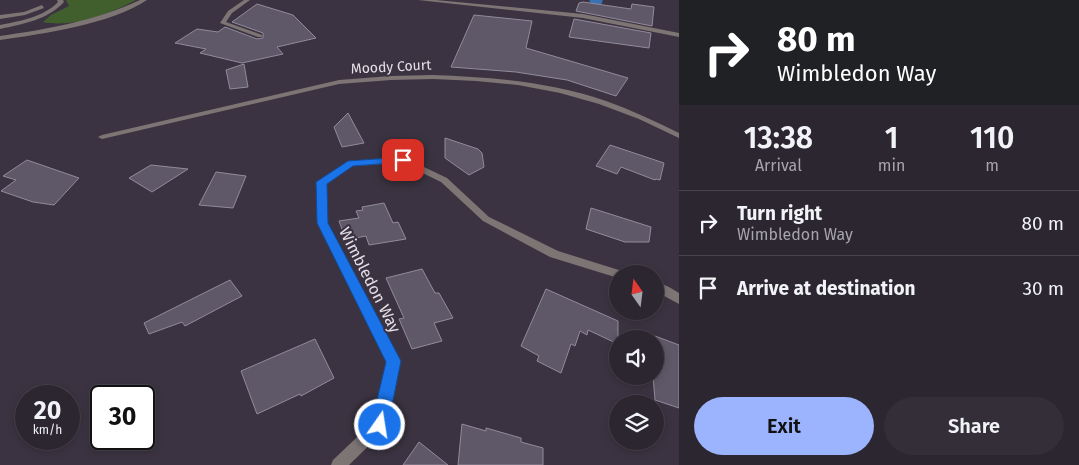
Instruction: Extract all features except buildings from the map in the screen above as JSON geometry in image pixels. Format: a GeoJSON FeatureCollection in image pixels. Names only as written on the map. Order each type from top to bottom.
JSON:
{"type":"FeatureCollection","features":[{"type":"Feature","properties":{"kind":"street"},"geometry":{"type":"LineString","coordinates":[[0,17],[26,13],[58,0],[61,2],[49,11],[0,26]]}},
{"type":"Feature","properties":{"kind":"street"},"geometry":{"type":"LineString","coordinates":[[0,38],[32,34],[98,18],[128,8],[144,0]]}},
{"type":"Feature","properties":{"kind":"street"},"geometry":{"type":"LineString","coordinates":[[247,0],[230,12],[223,23],[260,36]]}},
{"type":"Feature","properties":{"kind":"street"},"geometry":{"type":"LineString","coordinates":[[422,0],[583,16],[679,35]]}},
{"type":"Feature","properties":{"kind":"street","name":"Moody Court"},"geometry":{"type":"LineString","coordinates":[[102,137],[346,82],[419,76],[481,80],[542,87],[600,102],[664,127],[679,136]]}},
{"type":"Feature","properties":{"kind":"street","name":"Wimbledon Way"},"geometry":{"type":"LineString","coordinates":[[338,465],[380,425],[394,361],[322,223],[322,182],[351,163],[403,160],[444,180],[486,219],[554,254],[609,271]]}},
{"type":"Feature","properties":{"kind":"street"},"geometry":{"type":"LineString","coordinates":[[664,289],[679,299]]}},
{"type":"Feature","properties":{"kind":"green space"},"geometry":{"type":"Polygon","coordinates":[[[66,0],[136,0],[103,15],[91,18],[66,23],[43,22],[51,15],[69,6],[66,0]]]}},
{"type":"Feature","properties":{"kind":"waterway"},"geometry":{"type":"LineString","coordinates":[[593,0],[599,1]]}},
{"type":"Feature","properties":{"kind":"route"},"geometry":{"type":"LineString","coordinates":[[380,425],[394,361],[322,223],[322,182],[351,163],[403,160]]}}]}
